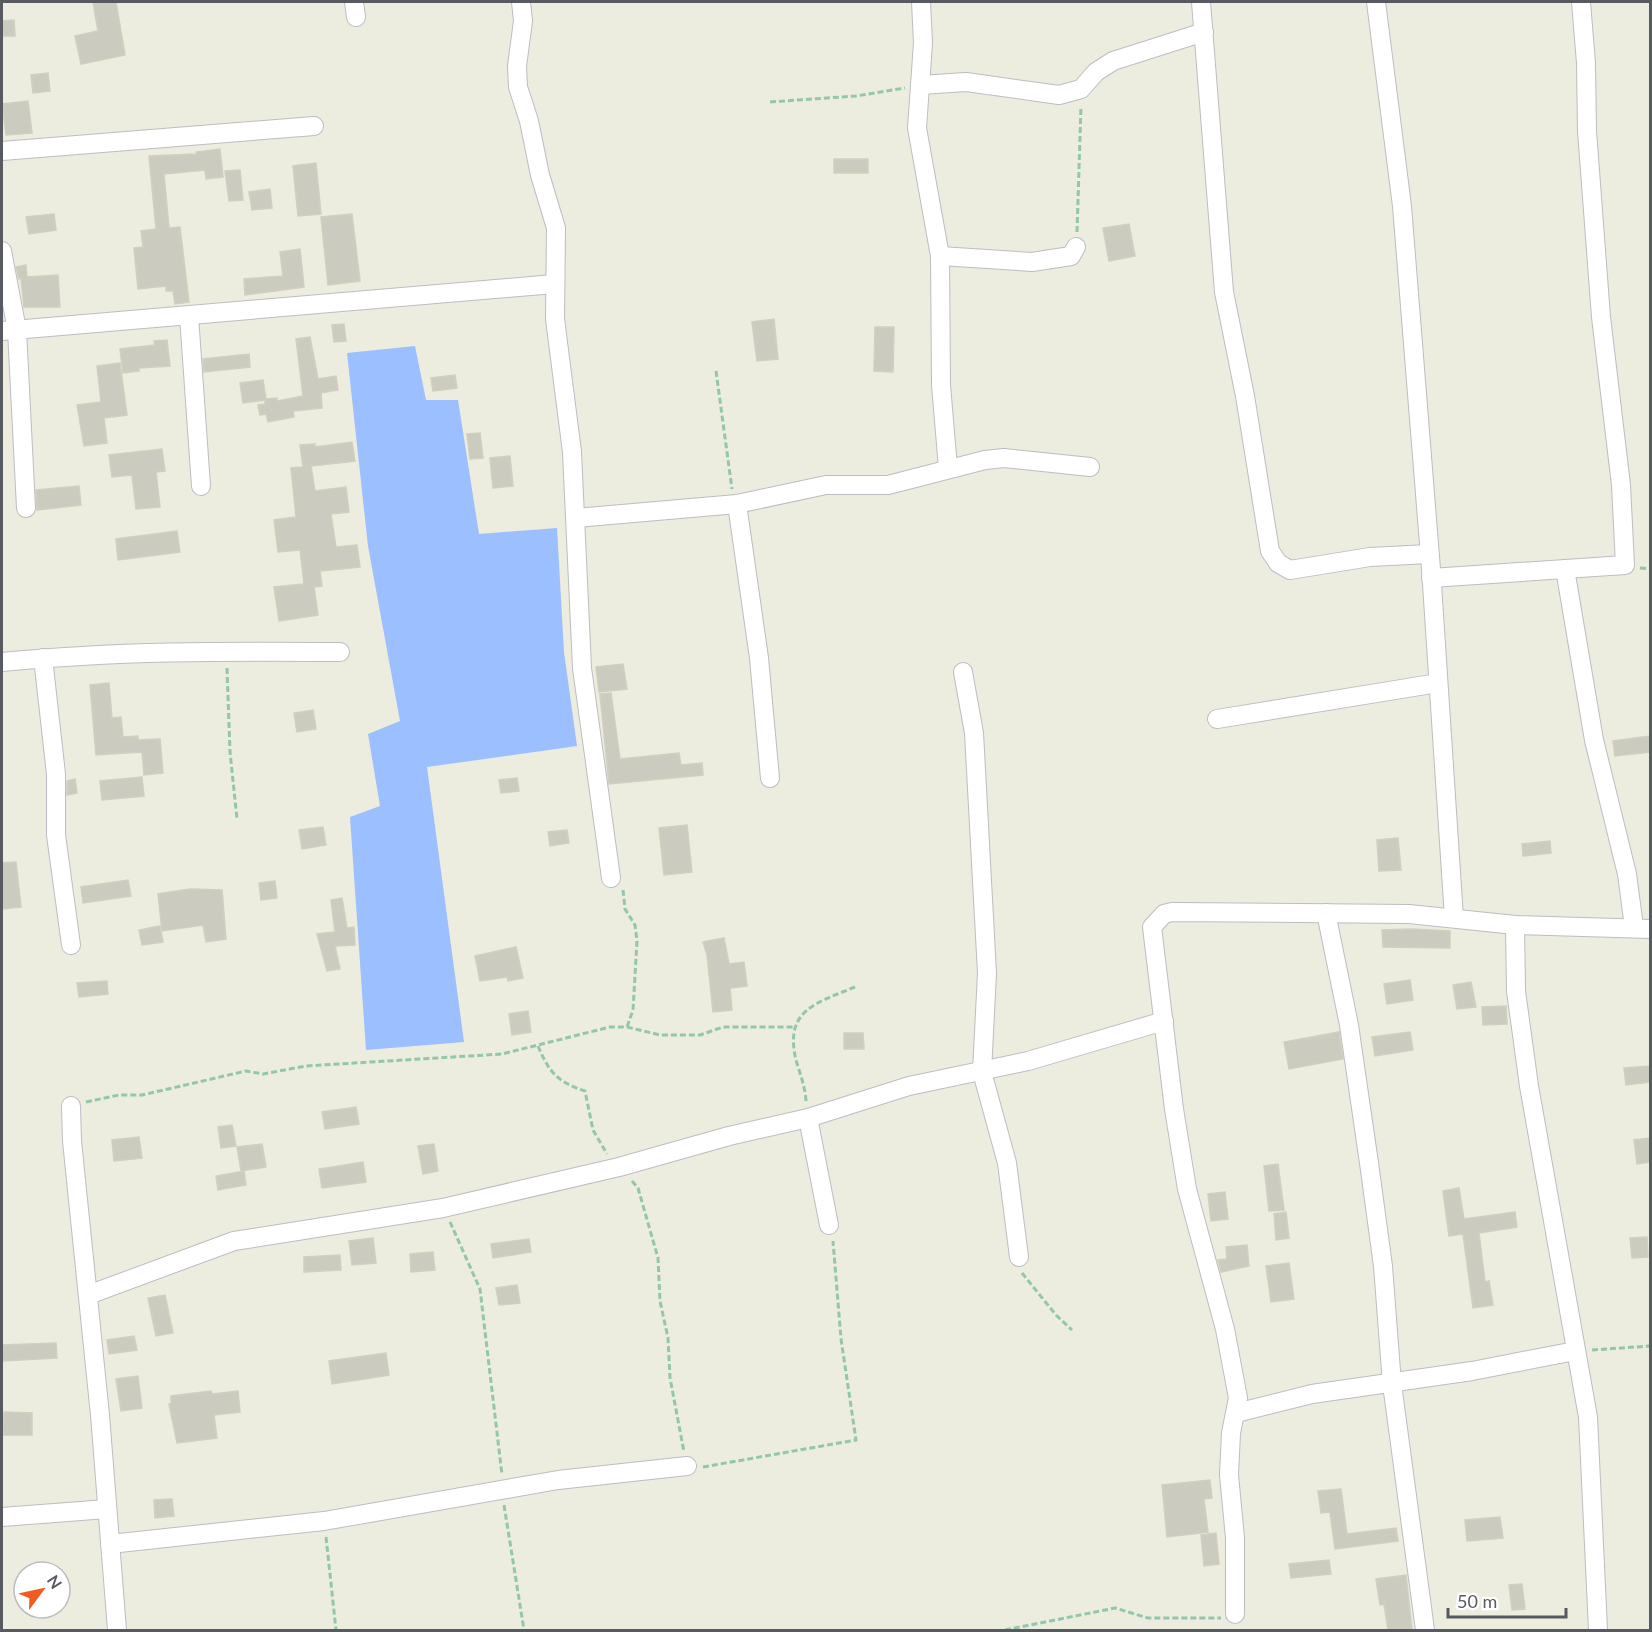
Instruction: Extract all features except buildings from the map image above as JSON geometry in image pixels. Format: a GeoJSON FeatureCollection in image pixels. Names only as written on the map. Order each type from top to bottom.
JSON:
{"type":"FeatureCollection","features":[{"type":"Feature","properties":{"kind":"street"},"geometry":{"type":"LineString","coordinates":[[521,2],[523,21],[517,66],[518,87],[556,228],[555,319],[566,393],[576,518],[582,668],[611,878]]}},
{"type":"Feature","properties":{"kind":"street"},"geometry":{"type":"LineString","coordinates":[[921,2],[923,44],[917,128],[940,256],[941,384],[948,468]]}},
{"type":"Feature","properties":{"kind":"street"},"geometry":{"type":"LineString","coordinates":[[1201,2],[1224,292],[1245,396],[1270,551],[1278,562],[1290,570],[1370,557],[1428,554]]}},
{"type":"Feature","properties":{"kind":"street"},"geometry":{"type":"LineString","coordinates":[[1376,2],[1402,206],[1431,578],[1454,918]]}},
{"type":"Feature","properties":{"kind":"street"},"geometry":{"type":"LineString","coordinates":[[1431,578],[1624,565],[1621,485],[1601,317],[1587,131],[1586,63],[1581,2]]}},
{"type":"Feature","properties":{"kind":"street"},"geometry":{"type":"LineString","coordinates":[[920,85],[966,82],[1059,95],[1081,90],[1096,72],[1113,61],[1204,32]]}},
{"type":"Feature","properties":{"kind":"street"},"geometry":{"type":"LineString","coordinates":[[2,151],[314,126]]}},
{"type":"Feature","properties":{"kind":"street"},"geometry":{"type":"LineString","coordinates":[[940,256],[1032,262],[1071,256],[1076,247]]}},
{"type":"Feature","properties":{"kind":"street"},"geometry":{"type":"LineString","coordinates":[[2,251],[26,508]]}},
{"type":"Feature","properties":{"kind":"street"},"geometry":{"type":"LineString","coordinates":[[9,331],[554,284]]}},
{"type":"Feature","properties":{"kind":"street"},"geometry":{"type":"LineString","coordinates":[[189,316],[201,486]]}},
{"type":"Feature","properties":{"kind":"street"},"geometry":{"type":"LineString","coordinates":[[576,518],[737,504],[826,485],[888,485],[948,468],[1004,458],[1090,467]]}},
{"type":"Feature","properties":{"kind":"street"},"geometry":{"type":"LineString","coordinates":[[737,504],[759,658],[770,778]]}},
{"type":"Feature","properties":{"kind":"street"},"geometry":{"type":"LineString","coordinates":[[1235,1614],[1235,1538],[1229,1475],[1232,1421],[1236,1413],[1238,1398],[1231,1356],[1187,1189],[1174,1109],[1152,927],[1164,914],[1326,913],[1454,918],[1515,925],[1642,928],[1594,740],[1565,568]]}},
{"type":"Feature","properties":{"kind":"street"},"geometry":{"type":"LineString","coordinates":[[2,662],[43,657],[226,651],[340,652]]}},
{"type":"Feature","properties":{"kind":"street"},"geometry":{"type":"LineString","coordinates":[[43,657],[56,774],[56,835],[71,945]]}},
{"type":"Feature","properties":{"kind":"street"},"geometry":{"type":"LineString","coordinates":[[963,672],[974,733],[987,973],[982,1072],[1007,1163],[1019,1257]]}},
{"type":"Feature","properties":{"kind":"street"},"geometry":{"type":"LineString","coordinates":[[1217,719],[1438,683]]}},
{"type":"Feature","properties":{"kind":"street"},"geometry":{"type":"LineString","coordinates":[[1326,913],[1348,1025],[1369,1163],[1383,1266],[1392,1384],[1425,1630]]}},
{"type":"Feature","properties":{"kind":"street"},"geometry":{"type":"LineString","coordinates":[[1515,925],[1519,1017],[1588,1417],[1598,1630]]}},
{"type":"Feature","properties":{"kind":"street"},"geometry":{"type":"LineString","coordinates":[[88,1295],[234,1241],[443,1208],[619,1167],[729,1136],[808,1118],[909,1086],[982,1072],[1164,1021]]}},
{"type":"Feature","properties":{"kind":"street"},"geometry":{"type":"LineString","coordinates":[[71,1106],[72,1142],[108,1509],[117,1630]]}},
{"type":"Feature","properties":{"kind":"street"},"geometry":{"type":"LineString","coordinates":[[808,1118],[830,1225]]}},
{"type":"Feature","properties":{"kind":"street"},"geometry":{"type":"LineString","coordinates":[[1236,1413],[1312,1394],[1392,1384],[1575,1351]]}},
{"type":"Feature","properties":{"kind":"street"},"geometry":{"type":"LineString","coordinates":[[110,1544],[324,1521],[558,1480],[687,1466]]}},
{"type":"Feature","properties":{"kind":"street"},"geometry":{"type":"LineString","coordinates":[[2,1517],[108,1509]]}},
{"type":"Feature","properties":{"kind":"path"},"geometry":{"type":"LineString","coordinates":[[770,102],[856,96],[920,85]]}},
{"type":"Feature","properties":{"kind":"path"},"geometry":{"type":"LineString","coordinates":[[1076,247],[1081,90]]}},
{"type":"Feature","properties":{"kind":"path"},"geometry":{"type":"LineString","coordinates":[[717,371],[725,448],[732,490],[737,504]]}},
{"type":"Feature","properties":{"kind":"path"},"geometry":{"type":"LineString","coordinates":[[226,651],[230,752],[237,819]]}},
{"type":"Feature","properties":{"kind":"path"},"geometry":{"type":"LineString","coordinates":[[611,878],[620,884],[626,894],[626,909],[635,925],[633,1010],[627,1027]]}},
{"type":"Feature","properties":{"kind":"path"},"geometry":{"type":"LineString","coordinates":[[808,1118],[804,1084],[795,1058],[794,1027],[801,1014],[810,1006],[855,987]]}},
{"type":"Feature","properties":{"kind":"path"},"geometry":{"type":"LineString","coordinates":[[71,1106],[119,1095],[142,1095],[246,1071],[263,1074],[306,1066],[502,1054],[610,1027],[627,1027],[646,1033],[686,1035],[707,1033],[723,1028],[794,1027]]}},
{"type":"Feature","properties":{"kind":"path"},"geometry":{"type":"LineString","coordinates":[[538,1046],[549,1072],[573,1087],[585,1091],[593,1130],[605,1151],[638,1188],[653,1232],[658,1258],[660,1301],[668,1338],[670,1378],[687,1466],[707,1468],[856,1440],[843,1357],[830,1225]]}},
{"type":"Feature","properties":{"kind":"path"},"geometry":{"type":"LineString","coordinates":[[443,1208],[480,1289],[490,1356]]}},
{"type":"Feature","properties":{"kind":"path"},"geometry":{"type":"LineString","coordinates":[[1019,1257],[1025,1279],[1072,1330]]}},
{"type":"Feature","properties":{"kind":"path"},"geometry":{"type":"LineString","coordinates":[[1575,1351],[1650,1347]]}},
{"type":"Feature","properties":{"kind":"path"},"geometry":{"type":"LineString","coordinates":[[324,1521],[336,1630]]}},
{"type":"Feature","properties":{"kind":"path"},"geometry":{"type":"LineString","coordinates":[[1005,1630],[1115,1608],[1148,1618],[1222,1618],[1235,1614]]}},
{"type":"Feature","properties":{"kind":"water"},"geometry":{"type":"Polygon","coordinates":[[[415,346],[426,400],[458,400],[479,534],[557,528],[564,652],[577,746],[427,767],[464,1042],[366,1050],[350,817],[380,806],[368,734],[400,721],[368,546],[347,353],[415,346]]]}}]}
